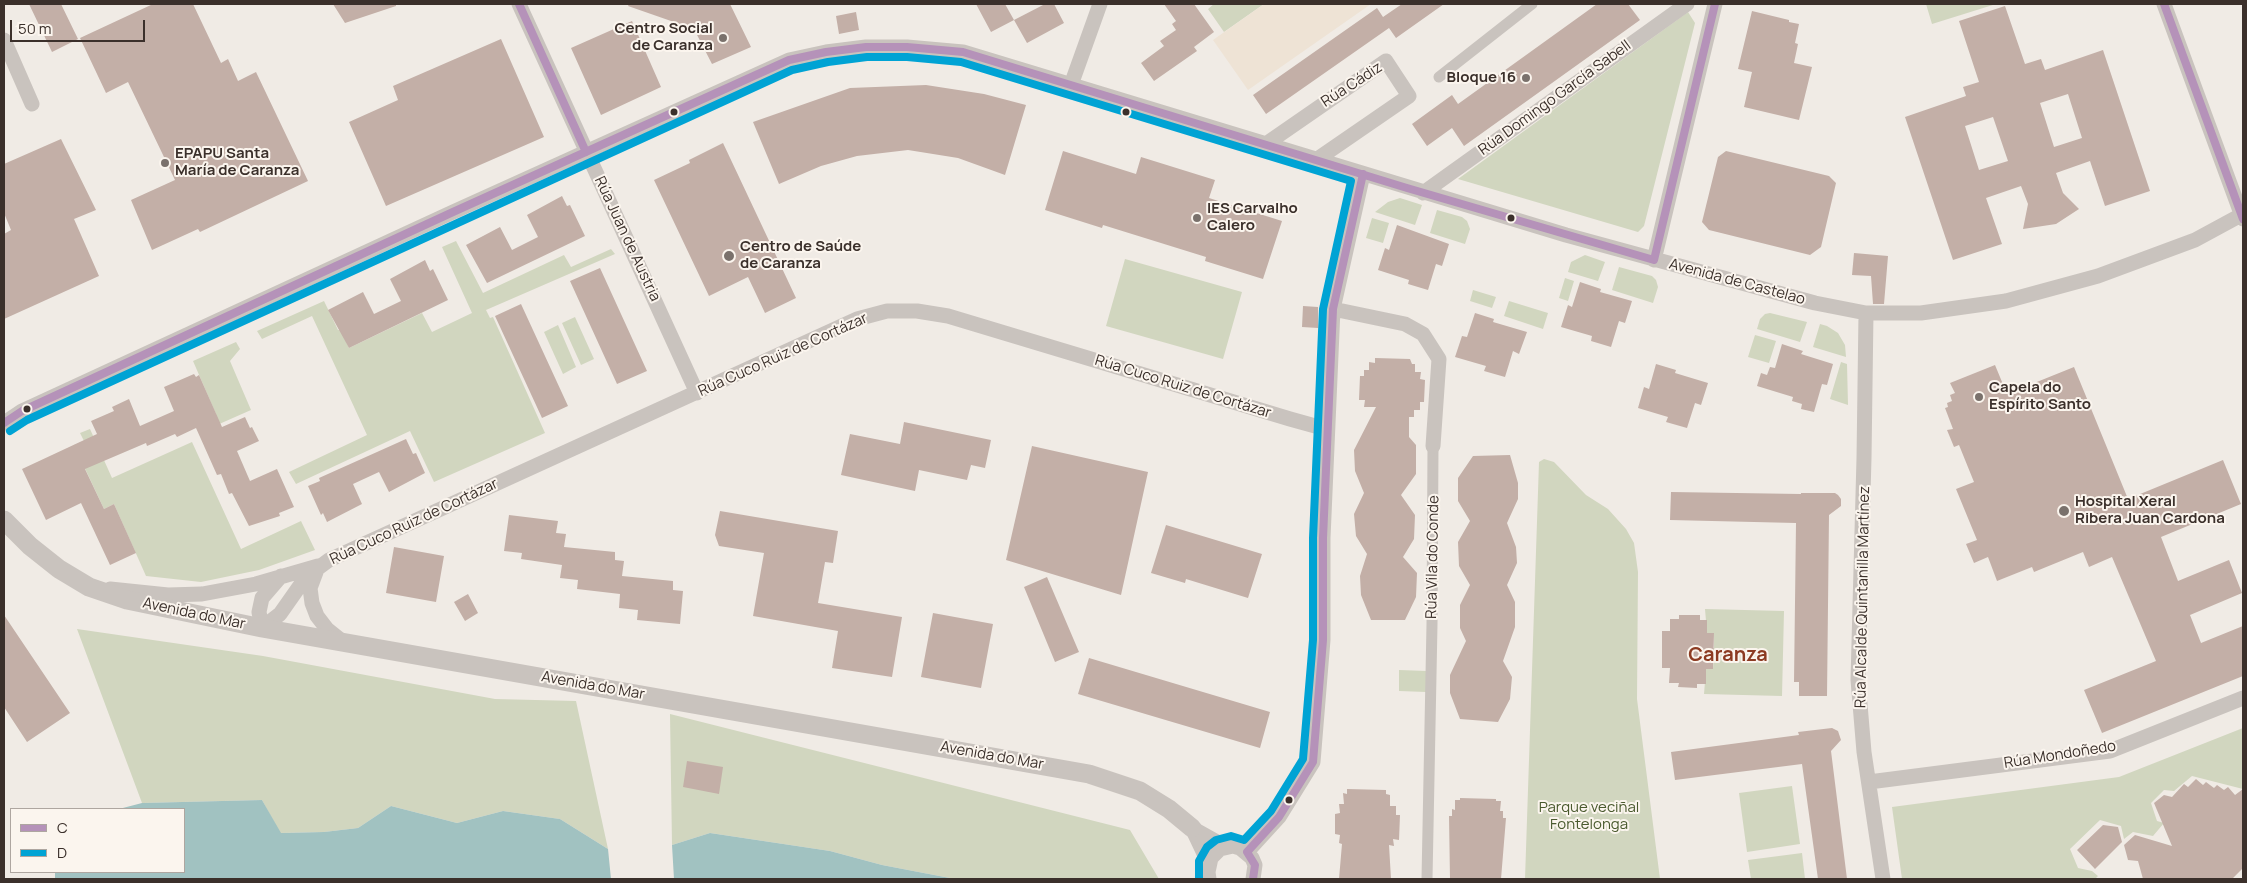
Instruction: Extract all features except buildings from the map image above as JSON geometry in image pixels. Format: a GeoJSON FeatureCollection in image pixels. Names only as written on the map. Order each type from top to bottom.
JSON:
{"type":"FeatureCollection","features":[{"type":"Feature","properties":{"kind":"street","name":"Rúa Juan de Austria"},"geometry":{"type":"LineString","coordinates":[[519,4],[697,393]]}},
{"type":"Feature","properties":{"kind":"street"},"geometry":{"type":"LineString","coordinates":[[1071,85],[1100,4]]}},
{"type":"Feature","properties":{"kind":"street"},"geometry":{"type":"LineString","coordinates":[[1440,77],[1532,4]]}},
{"type":"Feature","properties":{"kind":"street","name":"Rúa Domingo García Sabell"},"geometry":{"type":"LineString","coordinates":[[1423,192],[1687,4]]}},
{"type":"Feature","properties":{"kind":"street"},"geometry":{"type":"LineString","coordinates":[[1654,260],[1715,4]]}},
{"type":"Feature","properties":{"kind":"street"},"geometry":{"type":"LineString","coordinates":[[2164,4],[2243,216]]}},
{"type":"Feature","properties":{"kind":"street"},"geometry":{"type":"LineString","coordinates":[[4,40],[32,104]]}},
{"type":"Feature","properties":{"kind":"street","name":"Avenida de Castelao"},"geometry":{"type":"LineString","coordinates":[[4,423],[22,412],[789,60],[826,52],[866,47],[907,46],[963,52],[1316,160],[1654,260],[1815,303],[1866,313],[1921,313],[1966,308],[2015,298],[2098,276],[2195,240],[2243,216]]}},
{"type":"Feature","properties":{"kind":"street","name":"Rúa Cádiz"},"geometry":{"type":"LineString","coordinates":[[1266,144],[1386,62],[1409,96],[1316,160]]}},
{"type":"Feature","properties":{"kind":"street"},"geometry":{"type":"LineString","coordinates":[[1253,879],[1255,865],[1247,852],[1279,817],[1313,762],[1323,640],[1322,538],[1333,309],[1364,174]]}},
{"type":"Feature","properties":{"kind":"street","name":"Rúa Vila do Conde"},"geometry":{"type":"LineString","coordinates":[[1333,309],[1405,324],[1422,334],[1439,359],[1433,446],[1427,879]]}},
{"type":"Feature","properties":{"kind":"street","name":"Rúa Cuco Ruiz de Cortázar"},"geometry":{"type":"LineString","coordinates":[[319,566],[857,319],[886,311],[917,311],[948,316],[1326,429]]}},
{"type":"Feature","properties":{"kind":"street","name":"Rúa Alcalde Quintanilla Martínez"},"geometry":{"type":"LineString","coordinates":[[1866,313],[1864,478],[1858,680],[1869,782],[1883,879]]}},
{"type":"Feature","properties":{"kind":"street","name":"Avenida do Mar"},"geometry":{"type":"LineString","coordinates":[[4,520],[43,557],[89,587],[151,606],[262,628],[1089,774],[1140,791],[1169,808],[1192,828],[1226,847],[1233,846],[1247,852]]}},
{"type":"Feature","properties":{"kind":"street"},"geometry":{"type":"LineString","coordinates":[[89,587],[168,595],[202,594],[234,589],[319,566]]}},
{"type":"Feature","properties":{"kind":"street"},"geometry":{"type":"LineString","coordinates":[[281,576],[262,598],[259,612],[262,628],[280,614],[302,582],[319,566]]}},
{"type":"Feature","properties":{"kind":"street"},"geometry":{"type":"LineString","coordinates":[[319,566],[310,588],[312,603],[317,616],[327,629],[342,641]]}},
{"type":"Feature","properties":{"kind":"street","name":"Rúa Mondoñedo"},"geometry":{"type":"LineString","coordinates":[[1869,782],[2110,751],[2243,698]]}},
{"type":"Feature","properties":{"kind":"street","name":"Avenida do Mar"},"geometry":{"type":"LineString","coordinates":[[1192,828],[1208,864]]}},
{"type":"Feature","properties":{"kind":"street"},"geometry":{"type":"LineString","coordinates":[[1209,879],[1208,864],[1215,853],[1226,847]]}},
{"type":"Feature","properties":{"kind":"green space"},"geometry":{"type":"Polygon","coordinates":[[[1214,4],[1264,4],[1224,32],[1208,9],[1214,4]]]}},
{"type":"Feature","properties":{"kind":"green space"},"geometry":{"type":"Polygon","coordinates":[[[1926,4],[1996,4],[1932,24],[1926,4]]]}},
{"type":"Feature","properties":{"kind":"green space"},"geometry":{"type":"Polygon","coordinates":[[[1688,12],[1695,23],[1644,226],[1638,232],[1458,179],[1688,12]]]}},
{"type":"Feature","properties":{"kind":"green space"},"geometry":{"type":"Polygon","coordinates":[[[1400,198],[1422,205],[1415,225],[1375,212],[1388,202],[1400,198]]]}},
{"type":"Feature","properties":{"kind":"green space"},"geometry":{"type":"Polygon","coordinates":[[[1437,210],[1462,217],[1467,221],[1470,229],[1465,244],[1430,233],[1437,210]]]}},
{"type":"Feature","properties":{"kind":"green space"},"geometry":{"type":"Polygon","coordinates":[[[1372,218],[1389,223],[1383,243],[1366,238],[1372,218]]]}},
{"type":"Feature","properties":{"kind":"green space"},"geometry":{"type":"Polygon","coordinates":[[[456,241],[483,293],[564,255],[571,267],[611,249],[615,254],[486,310],[490,318],[493,317],[545,433],[434,482],[410,431],[296,484],[289,472],[367,435],[312,316],[262,339],[257,331],[324,301],[349,348],[422,313],[432,332],[472,313],[442,247],[456,241]]]}},
{"type":"Feature","properties":{"kind":"green space"},"geometry":{"type":"Polygon","coordinates":[[[1585,255],[1605,262],[1598,281],[1568,272],[1571,262],[1585,255]]]}},
{"type":"Feature","properties":{"kind":"green space"},"geometry":{"type":"Polygon","coordinates":[[[1125,259],[1242,292],[1223,359],[1106,326],[1125,259]]]}},
{"type":"Feature","properties":{"kind":"green space"},"geometry":{"type":"Polygon","coordinates":[[[1619,267],[1652,276],[1656,280],[1658,287],[1653,303],[1612,290],[1619,267]]]}},
{"type":"Feature","properties":{"kind":"green space"},"geometry":{"type":"Polygon","coordinates":[[[1565,278],[1574,281],[1568,301],[1559,298],[1565,278]]]}},
{"type":"Feature","properties":{"kind":"green space"},"geometry":{"type":"Polygon","coordinates":[[[1473,290],[1496,297],[1492,308],[1470,301],[1473,290]]]}},
{"type":"Feature","properties":{"kind":"green space"},"geometry":{"type":"Polygon","coordinates":[[[1509,301],[1548,313],[1543,329],[1504,316],[1509,301]]]}},
{"type":"Feature","properties":{"kind":"green space"},"geometry":{"type":"Polygon","coordinates":[[[1770,313],[1807,322],[1800,342],[1757,329],[1760,319],[1765,314],[1770,313]]]}},
{"type":"Feature","properties":{"kind":"green space"},"geometry":{"type":"Polygon","coordinates":[[[575,317],[594,359],[581,365],[562,323],[575,317]]]}},
{"type":"Feature","properties":{"kind":"green space"},"geometry":{"type":"Polygon","coordinates":[[[1820,324],[1838,333],[1845,345],[1846,357],[1813,347],[1820,324]]]}},
{"type":"Feature","properties":{"kind":"green space"},"geometry":{"type":"Polygon","coordinates":[[[558,325],[576,367],[563,374],[544,332],[558,325]]]}},
{"type":"Feature","properties":{"kind":"green space"},"geometry":{"type":"Polygon","coordinates":[[[1755,335],[1776,341],[1769,363],[1748,357],[1755,335]]]}},
{"type":"Feature","properties":{"kind":"green space"},"geometry":{"type":"Polygon","coordinates":[[[236,342],[240,349],[230,361],[251,410],[217,425],[216,414],[193,361],[236,342]]]}},
{"type":"Feature","properties":{"kind":"green space"},"geometry":{"type":"Polygon","coordinates":[[[1841,362],[1847,364],[1848,405],[1830,399],[1841,362]]]}},
{"type":"Feature","properties":{"kind":"green space"},"geometry":{"type":"Polygon","coordinates":[[[90,429],[112,478],[192,442],[241,549],[301,521],[315,550],[259,570],[201,582],[146,576],[114,504],[104,509],[74,445],[84,441],[80,433],[90,429]]]}},
{"type":"Feature","properties":{"kind":"green space","name":"Parque veciñal Fontelonga"},"geometry":{"type":"Polygon","coordinates":[[[1544,459],[1554,462],[1586,495],[1608,509],[1626,529],[1634,543],[1638,572],[1637,699],[1660,879],[1525,879],[1539,462],[1544,459]]]}},
{"type":"Feature","properties":{"kind":"green space"},"geometry":{"type":"Polygon","coordinates":[[[1705,609],[1784,611],[1782,696],[1704,694],[1706,669],[1713,669],[1714,656],[1706,656],[1706,648],[1714,648],[1714,633],[1707,633],[1705,609]]]}},
{"type":"Feature","properties":{"kind":"green space"},"geometry":{"type":"Polygon","coordinates":[[[77,629],[263,656],[495,699],[576,701],[608,849],[560,819],[503,811],[457,823],[391,806],[358,828],[324,832],[280,833],[262,800],[142,803],[77,629]]]}},
{"type":"Feature","properties":{"kind":"green space"},"geometry":{"type":"Polygon","coordinates":[[[1399,670],[1427,671],[1426,692],[1399,691],[1399,670]]]}},
{"type":"Feature","properties":{"kind":"green space"},"geometry":{"type":"Polygon","coordinates":[[[670,714],[1130,830],[1159,879],[955,879],[882,865],[830,851],[710,833],[672,845],[670,714]]]}},
{"type":"Feature","properties":{"kind":"green space"},"geometry":{"type":"Polygon","coordinates":[[[2243,728],[2243,789],[2192,776],[2174,791],[2164,790],[2151,803],[2157,821],[2164,823],[2153,836],[2133,832],[2124,839],[2121,826],[2100,820],[2070,849],[2078,868],[2092,871],[2098,876],[2095,879],[1902,879],[1892,807],[2119,777],[2243,728]]]}},
{"type":"Feature","properties":{"kind":"green space"},"geometry":{"type":"Polygon","coordinates":[[[1792,786],[1800,844],[1747,852],[1739,793],[1792,786]]]}},
{"type":"Feature","properties":{"kind":"green space"},"geometry":{"type":"Polygon","coordinates":[[[1802,853],[1805,879],[1751,879],[1748,860],[1802,853]]]}},
{"type":"Feature","properties":{"kind":"shaded area"},"geometry":{"type":"Polygon","coordinates":[[[1264,4],[1371,4],[1248,90],[1213,40],[1264,4]]]}},
{"type":"Feature","properties":{"kind":"water"},"geometry":{"type":"Polygon","coordinates":[[[262,800],[281,833],[324,832],[358,828],[391,806],[457,823],[503,811],[560,819],[608,849],[611,879],[55,879],[55,873],[185,873],[185,808],[123,808],[142,803],[262,800]]]}},
{"type":"Feature","properties":{"kind":"water"},"geometry":{"type":"Polygon","coordinates":[[[710,833],[830,851],[882,865],[955,879],[674,879],[672,845],[710,833]]]}},
{"type":"Feature","properties":{"kind":"transit line","name":"C"},"geometry":{"type":"LineString","coordinates":[[519,4],[586,152]]}},
{"type":"Feature","properties":{"kind":"transit line","name":"C"},"geometry":{"type":"LineString","coordinates":[[4,423],[22,411],[453,212],[789,60],[826,52],[866,47],[907,47],[963,52],[1407,188],[1654,260],[1715,4]]}},
{"type":"Feature","properties":{"kind":"transit line","name":"C"},"geometry":{"type":"LineString","coordinates":[[2164,4],[2243,219]]}},
{"type":"Feature","properties":{"kind":"transit line","name":"D"},"geometry":{"type":"LineString","coordinates":[[10,431],[27,420],[792,70],[828,62],[867,57],[907,57],[961,62],[1351,181],[1323,309],[1313,538],[1313,640],[1303,759],[1271,811],[1244,840],[1231,836],[1216,840],[1207,847],[1199,861],[1199,879]]}},
{"type":"Feature","properties":{"kind":"transit line","name":"C"},"geometry":{"type":"LineString","coordinates":[[1253,879],[1255,865],[1247,852],[1279,817],[1313,762],[1323,640],[1323,538],[1333,309],[1363,174]]}},
{"type":"Feature","properties":{"kind":"place","name":"Centro Social de Caranza"},"geometry":{"type":"Point","coordinates":[723,38]}},
{"type":"Feature","properties":{"kind":"place","name":"Bloque 16"},"geometry":{"type":"Point","coordinates":[1526,78]}},
{"type":"Feature","properties":{"kind":"place","name":"EPAPU Santa María de Caranza"},"geometry":{"type":"Point","coordinates":[165,163]}},
{"type":"Feature","properties":{"kind":"place","name":"IES Carvalho Calero"},"geometry":{"type":"Point","coordinates":[1197,218]}},
{"type":"Feature","properties":{"kind":"place","name":"Centro de Saúde de Caranza"},"geometry":{"type":"Point","coordinates":[729,256]}},
{"type":"Feature","properties":{"kind":"place","name":"Capela do Espírito Santo"},"geometry":{"type":"Point","coordinates":[1979,397]}},
{"type":"Feature","properties":{"kind":"place","name":"Hospital Xeral Ribera Juan Cardona"},"geometry":{"type":"Point","coordinates":[2064,511]}},
{"type":"Feature","properties":{"kind":"district","name":"Caranza"},"geometry":{"type":"Point","coordinates":[1728,655]}}]}
